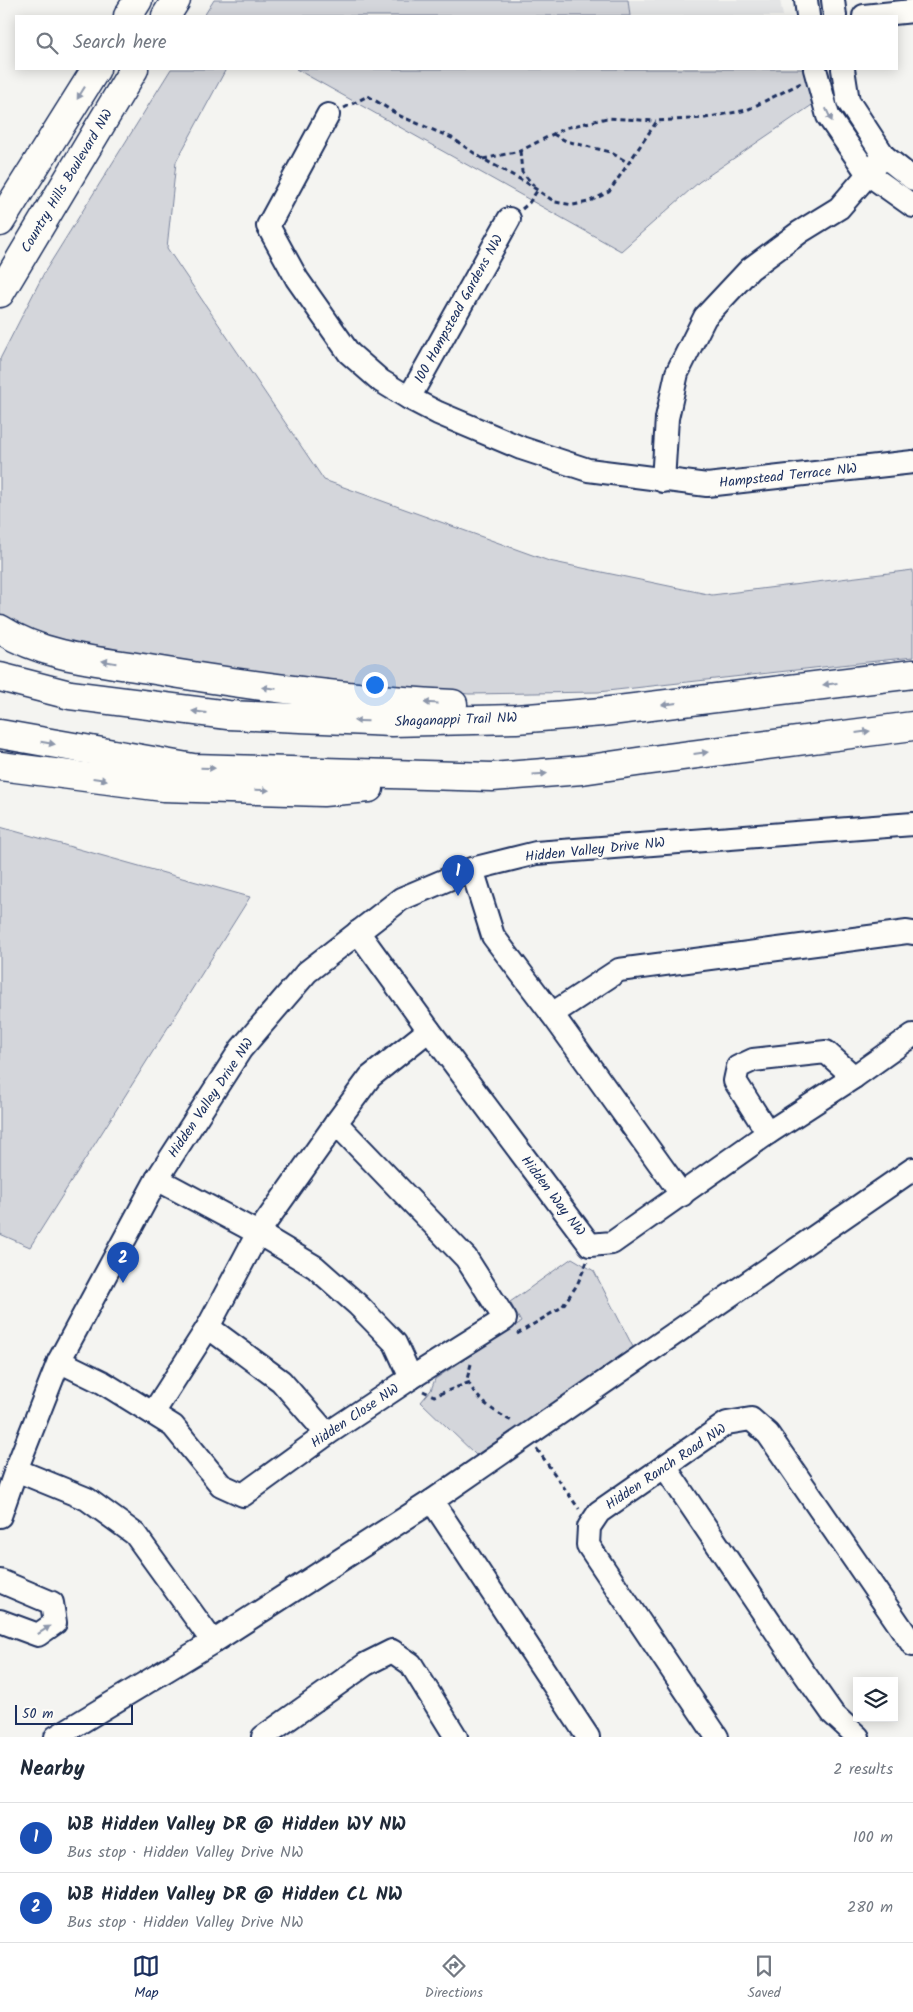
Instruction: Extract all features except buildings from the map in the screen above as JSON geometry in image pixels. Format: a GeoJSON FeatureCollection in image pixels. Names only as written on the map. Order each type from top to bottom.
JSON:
{"type":"FeatureCollection","features":[{"type":"Feature","properties":{"kind":"main road"},"geometry":{"type":"LineString","coordinates":[[129,15],[138,0]]}},
{"type":"Feature","properties":{"kind":"main road"},"geometry":{"type":"LineString","coordinates":[[167,15],[176,0]]}},
{"type":"Feature","properties":{"kind":"main road"},"geometry":{"type":"LineString","coordinates":[[0,222],[95,70]]}},
{"type":"Feature","properties":{"kind":"main road","name":"Country Hills Boulevard NW"},"geometry":{"type":"LineString","coordinates":[[0,293],[133,70]]}},
{"type":"Feature","properties":{"kind":"main road"},"geometry":{"type":"LineString","coordinates":[[0,195],[22,164],[66,117]]}},
{"type":"Feature","properties":{"kind":"main road"},"geometry":{"type":"LineString","coordinates":[[0,630],[10,636],[54,653],[246,685],[399,702],[602,712]]}},
{"type":"Feature","properties":{"kind":"main road","name":"Shaganappi Trail NW"},"geometry":{"type":"LineString","coordinates":[[0,676],[70,695],[228,715],[392,722],[516,719],[602,712],[913,674]]}},
{"type":"Feature","properties":{"kind":"main road"},"geometry":{"type":"LineString","coordinates":[[0,687],[70,695]]}},
{"type":"Feature","properties":{"kind":"main road"},"geometry":{"type":"LineString","coordinates":[[0,766],[163,788],[323,792],[582,770],[644,760],[913,726]]}},
{"type":"Feature","properties":{"kind":"main road"},"geometry":{"type":"LineString","coordinates":[[0,734],[193,768],[492,777]]}},
{"type":"Feature","properties":{"kind":"street"},"geometry":{"type":"LineString","coordinates":[[806,0],[808,15]]}},
{"type":"Feature","properties":{"kind":"street"},"geometry":{"type":"LineString","coordinates":[[833,0],[835,15]]}},
{"type":"Feature","properties":{"kind":"street"},"geometry":{"type":"LineString","coordinates":[[874,15],[913,11]]}},
{"type":"Feature","properties":{"kind":"street"},"geometry":{"type":"LineString","coordinates":[[843,70],[848,101],[884,156],[913,179]]}},
{"type":"Feature","properties":{"kind":"street"},"geometry":{"type":"LineString","coordinates":[[815,73],[828,116],[868,174],[913,206]]}},
{"type":"Feature","properties":{"kind":"street","name":"Hampstead Terrace NW"},"geometry":{"type":"LineString","coordinates":[[328,115],[268,226],[297,279],[349,353],[381,381],[408,398],[438,413],[521,448],[588,470],[663,480],[707,485],[913,462]]}},
{"type":"Feature","properties":{"kind":"street"},"geometry":{"type":"LineString","coordinates":[[663,480],[667,418],[677,373],[705,317],[750,268],[800,232],[839,208],[884,156]]}},
{"type":"Feature","properties":{"kind":"street","name":"100 Hampstead Gardens NW"},"geometry":{"type":"LineString","coordinates":[[408,398],[509,219]]}},
{"type":"Feature","properties":{"kind":"street","name":"Hidden Valley Drive NW"},"geometry":{"type":"LineString","coordinates":[[0,1516],[59,1361],[157,1179],[241,1049],[307,972],[401,899],[472,869],[536,853],[913,824]]}},
{"type":"Feature","properties":{"kind":"street"},"geometry":{"type":"LineString","coordinates":[[472,869],[493,936],[552,1014],[682,1195]]}},
{"type":"Feature","properties":{"kind":"street","name":"Hidden Way NW"},"geometry":{"type":"LineString","coordinates":[[358,932],[590,1245],[612,1243],[768,1133],[854,1077],[913,1035]]}},
{"type":"Feature","properties":{"kind":"street"},"geometry":{"type":"LineString","coordinates":[[552,1014],[619,970],[907,932],[913,934]]}},
{"type":"Feature","properties":{"kind":"street"},"geometry":{"type":"LineString","coordinates":[[153,1413],[208,1327],[258,1232],[336,1122],[370,1077],[429,1030]]}},
{"type":"Feature","properties":{"kind":"street"},"geometry":{"type":"LineString","coordinates":[[768,1133],[735,1081],[738,1068],[753,1060],[826,1052],[854,1077]]}},
{"type":"Feature","properties":{"kind":"street"},"geometry":{"type":"LineString","coordinates":[[336,1122],[466,1258],[505,1319],[411,1378]]}},
{"type":"Feature","properties":{"kind":"street"},"geometry":{"type":"LineString","coordinates":[[56,1737],[213,1642],[432,1501],[913,1169]]}},
{"type":"Feature","properties":{"kind":"street","name":"Hidden Close NW"},"geometry":{"type":"LineString","coordinates":[[59,1361],[102,1382],[173,1426],[221,1485],[243,1495],[327,1434],[411,1378],[395,1343],[358,1305],[316,1267],[258,1232],[157,1179]]}},
{"type":"Feature","properties":{"kind":"street"},"geometry":{"type":"LineString","coordinates":[[208,1327],[281,1382],[327,1434]]}},
{"type":"Feature","properties":{"kind":"street","name":"Hidden Ranch Road NW"},"geometry":{"type":"LineString","coordinates":[[589,1528],[599,1512],[727,1424],[751,1419],[768,1434],[913,1645]]}},
{"type":"Feature","properties":{"kind":"street"},"geometry":{"type":"LineString","coordinates":[[665,1468],[804,1673],[834,1714],[858,1737]]}},
{"type":"Feature","properties":{"kind":"street"},"geometry":{"type":"LineString","coordinates":[[16,1470],[87,1499],[135,1534],[213,1642]]}},
{"type":"Feature","properties":{"kind":"street"},"geometry":{"type":"LineString","coordinates":[[432,1501],[588,1737]]}},
{"type":"Feature","properties":{"kind":"street"},"geometry":{"type":"LineString","coordinates":[[589,1528],[588,1545],[717,1737]]}},
{"type":"Feature","properties":{"kind":"street"},"geometry":{"type":"LineString","coordinates":[[0,1581],[52,1603],[55,1623],[38,1635],[0,1620]]}},
{"type":"Feature","properties":{"kind":"street"},"geometry":{"type":"LineString","coordinates":[[263,1737],[366,1664],[392,1651],[411,1664],[456,1737]]}},
{"type":"Feature","properties":{"kind":"path"},"geometry":{"type":"LineString","coordinates":[[483,160],[520,151],[565,128],[607,118],[656,121],[705,118],[747,110],[815,73]]}},
{"type":"Feature","properties":{"kind":"path"},"geometry":{"type":"LineString","coordinates":[[328,115],[368,96],[400,116],[452,138],[483,160],[527,183],[555,202],[573,205],[588,202],[608,192],[629,164],[656,121]]}},
{"type":"Feature","properties":{"kind":"path"},"geometry":{"type":"LineString","coordinates":[[553,134],[566,141],[610,152],[629,164]]}},
{"type":"Feature","properties":{"kind":"path"},"geometry":{"type":"LineString","coordinates":[[520,151],[522,172],[537,191]]}},
{"type":"Feature","properties":{"kind":"path"},"geometry":{"type":"LineString","coordinates":[[509,219],[529,203],[537,191]]}},
{"type":"Feature","properties":{"kind":"path"},"geometry":{"type":"LineString","coordinates":[[509,1339],[562,1307],[577,1285],[587,1264],[590,1245]]}},
{"type":"Feature","properties":{"kind":"path"},"geometry":{"type":"LineString","coordinates":[[475,1360],[469,1366],[466,1379],[472,1391],[501,1416],[520,1425],[576,1503],[589,1528]]}},
{"type":"Feature","properties":{"kind":"path"},"geometry":{"type":"LineString","coordinates":[[411,1378],[424,1393],[434,1396],[468,1383]]}},
{"type":"Feature","properties":{"kind":"shaded area"},"geometry":{"type":"Polygon","coordinates":[[[214,0],[628,0],[630,15],[205,15],[214,0]]]}},
{"type":"Feature","properties":{"kind":"shaded area"},"geometry":{"type":"Polygon","coordinates":[[[628,0],[780,0],[783,15],[630,15],[628,0]]]}},
{"type":"Feature","properties":{"kind":"shaded area"},"geometry":{"type":"Polygon","coordinates":[[[170,70],[225,70],[176,162],[167,248],[324,480],[549,561],[712,595],[913,570],[913,657],[598,692],[469,694],[308,681],[242,673],[68,642],[9,624],[0,617],[0,359],[44,273],[170,70]]]}},
{"type":"Feature","properties":{"kind":"shaded area"},"geometry":{"type":"Polygon","coordinates":[[[298,70],[804,70],[815,103],[699,182],[621,251],[298,70]]]}},
{"type":"Feature","properties":{"kind":"shaded area"},"geometry":{"type":"Polygon","coordinates":[[[0,827],[250,897],[30,1247],[0,1234],[0,827]]]}},
{"type":"Feature","properties":{"kind":"shaded area"},"geometry":{"type":"Polygon","coordinates":[[[572,1258],[594,1271],[633,1347],[476,1455],[421,1402],[431,1390],[435,1379],[521,1322],[510,1302],[572,1258]]]}},
{"type":"Feature","properties":{"kind":"place","name":"WB Hidden Valley DR @ Hidden WY NW"},"geometry":{"type":"Point","coordinates":[458,896]}},
{"type":"Feature","properties":{"kind":"place","name":"WB Hidden Valley DR @ Hidden CL NW"},"geometry":{"type":"Point","coordinates":[123,1283]}}]}
